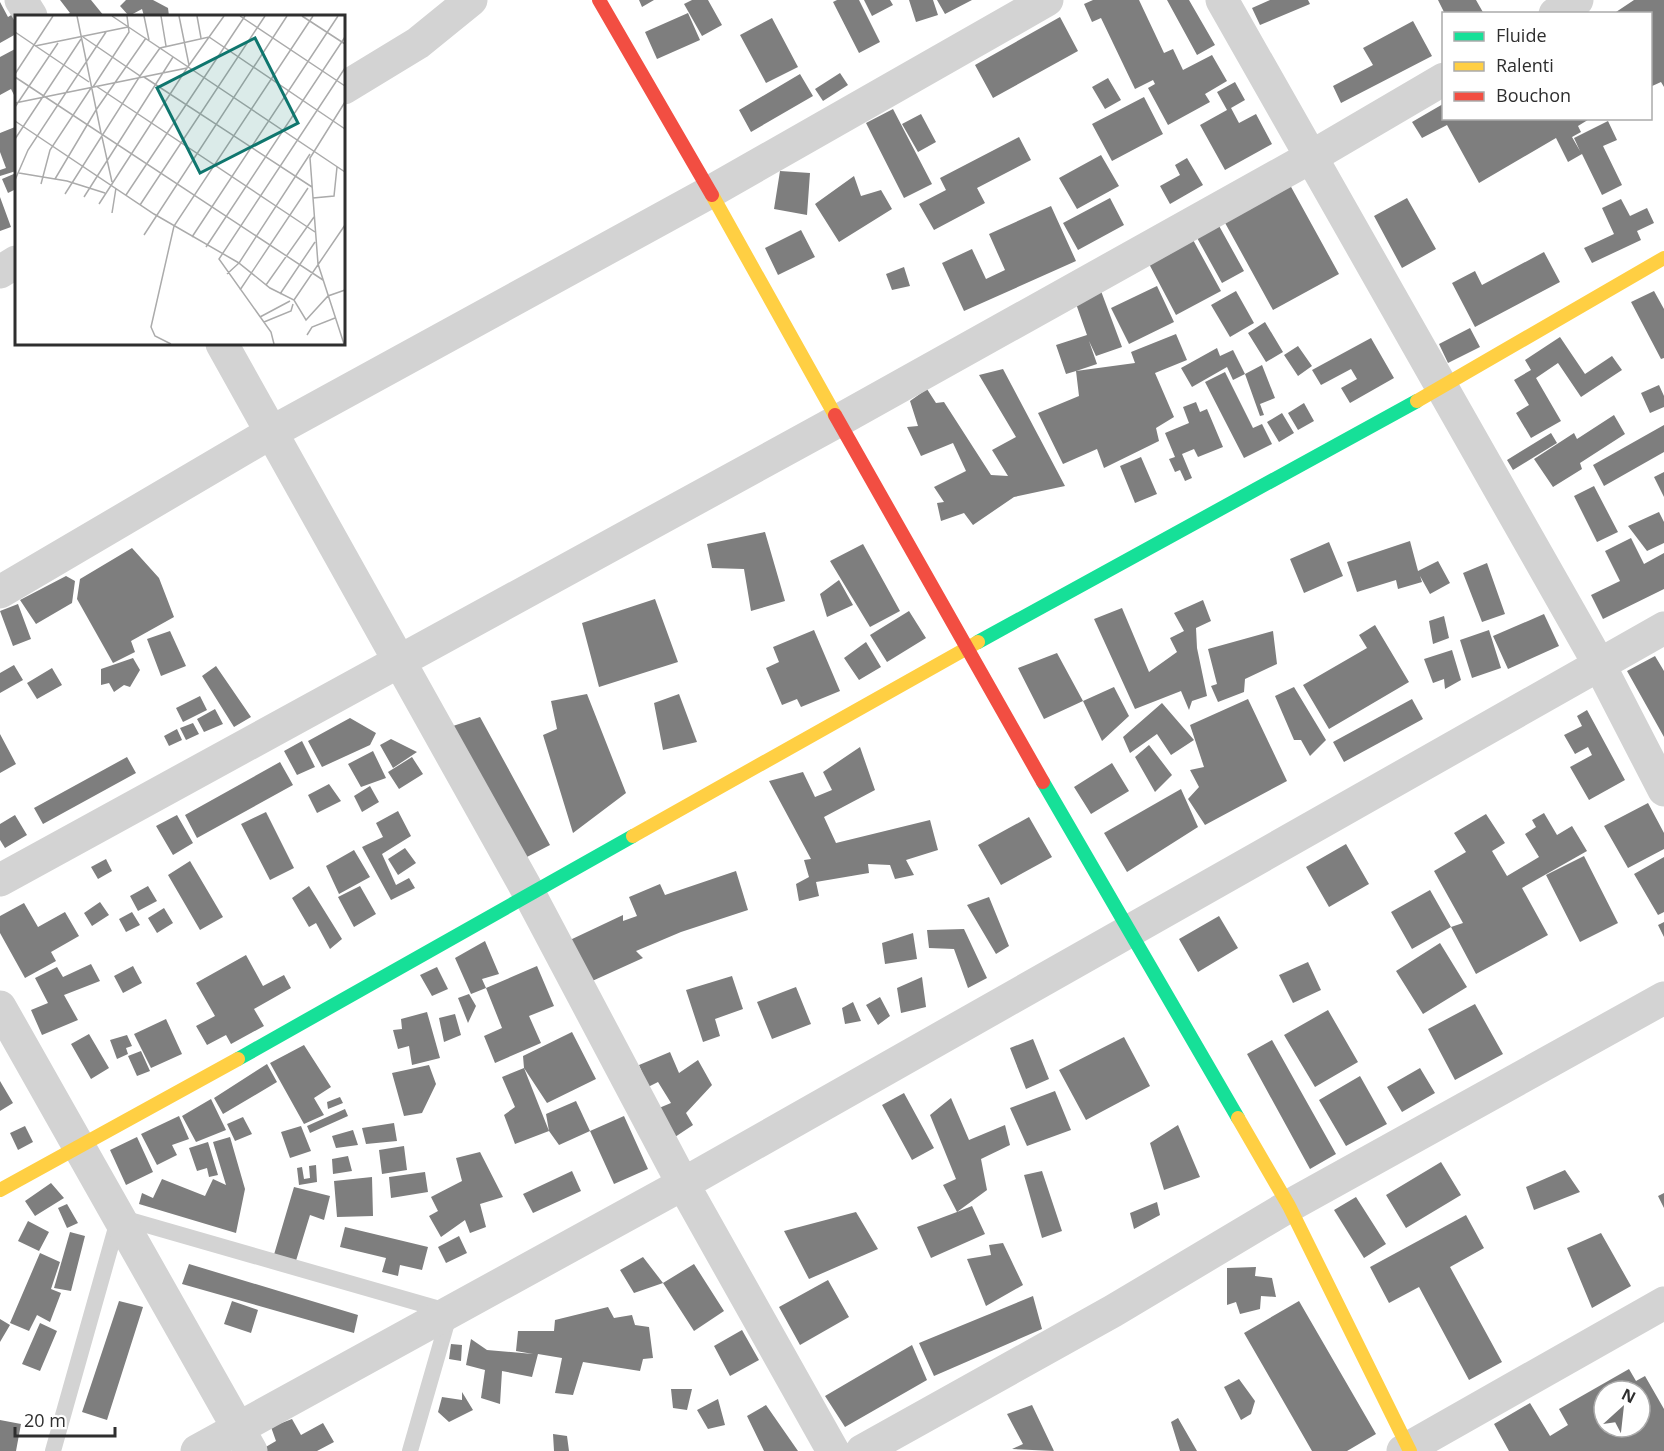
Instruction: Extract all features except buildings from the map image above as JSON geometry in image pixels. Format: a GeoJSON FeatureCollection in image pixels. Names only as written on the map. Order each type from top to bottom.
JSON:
{"type":"FeatureCollection","features":[{"type":"Feature","properties":{"kind":"street"},"geometry":{"type":"LineString","coordinates":[[21,0],[30,15]]}},
{"type":"Feature","properties":{"kind":"street"},"geometry":{"type":"LineString","coordinates":[[345,87],[418,43],[471,0]]}},
{"type":"Feature","properties":{"kind":"street"},"geometry":{"type":"LineString","coordinates":[[599,0],[710,192],[965,650],[1288,1206],[1407,1450],[1664,1303]]}},
{"type":"Feature","properties":{"kind":"street"},"geometry":{"type":"LineString","coordinates":[[0,592],[272,432],[710,192],[1047,0]]}},
{"type":"Feature","properties":{"kind":"street"},"geometry":{"type":"LineString","coordinates":[[1222,0],[1599,663],[1664,790]]}},
{"type":"Feature","properties":{"kind":"street"},"geometry":{"type":"LineString","coordinates":[[1558,12],[1577,0]]}},
{"type":"Feature","properties":{"kind":"street"},"geometry":{"type":"LineString","coordinates":[[0,880],[836,422],[1311,157],[1442,80]]}},
{"type":"Feature","properties":{"kind":"street"},"geometry":{"type":"LineString","coordinates":[[0,1190],[80,1148],[965,650],[1443,387],[1664,258]]}},
{"type":"Feature","properties":{"kind":"street"},"geometry":{"type":"LineString","coordinates":[[0,272],[15,263]]}},
{"type":"Feature","properties":{"kind":"street"},"geometry":{"type":"LineString","coordinates":[[223,345],[530,895],[683,1184],[833,1451]]}},
{"type":"Feature","properties":{"kind":"street"},"geometry":{"type":"LineString","coordinates":[[197,1451],[244,1440],[450,1312],[683,1184],[1664,628]]}},
{"type":"Feature","properties":{"kind":"street"},"geometry":{"type":"LineString","coordinates":[[862,1451],[1113,1311],[1288,1206],[1664,998]]}},
{"type":"Feature","properties":{"kind":"street"},"geometry":{"type":"LineString","coordinates":[[0,1007],[244,1440]]}},
{"type":"Feature","properties":{"kind":"lane"},"geometry":{"type":"LineString","coordinates":[[53,1451],[119,1217],[450,1312],[410,1451]]}},
{"type":"Feature","properties":{"kind":"traffic: fast"},"geometry":{"type":"LineString","coordinates":[[978,642],[1417,401]]}},
{"type":"Feature","properties":{"kind":"traffic: fast"},"geometry":{"type":"LineString","coordinates":[[1043,782],[1238,1118]]}},
{"type":"Feature","properties":{"kind":"traffic: fast"},"geometry":{"type":"LineString","coordinates":[[238,1059],[633,836]]}},
{"type":"Feature","properties":{"kind":"traffic: slow"},"geometry":{"type":"LineString","coordinates":[[712,195],[835,415]]}},
{"type":"Feature","properties":{"kind":"traffic: slow"},"geometry":{"type":"LineString","coordinates":[[1417,401],[1664,258]]}},
{"type":"Feature","properties":{"kind":"traffic: slow"},"geometry":{"type":"LineString","coordinates":[[633,836],[978,642]]}},
{"type":"Feature","properties":{"kind":"traffic: slow"},"geometry":{"type":"LineString","coordinates":[[0,1190],[238,1059]]}},
{"type":"Feature","properties":{"kind":"traffic: slow"},"geometry":{"type":"LineString","coordinates":[[1238,1118],[1289,1206],[1410,1451]]}},
{"type":"Feature","properties":{"kind":"traffic: jam"},"geometry":{"type":"LineString","coordinates":[[599,0],[712,195]]}},
{"type":"Feature","properties":{"kind":"traffic: jam"},"geometry":{"type":"LineString","coordinates":[[835,415],[1043,782]]}}]}
